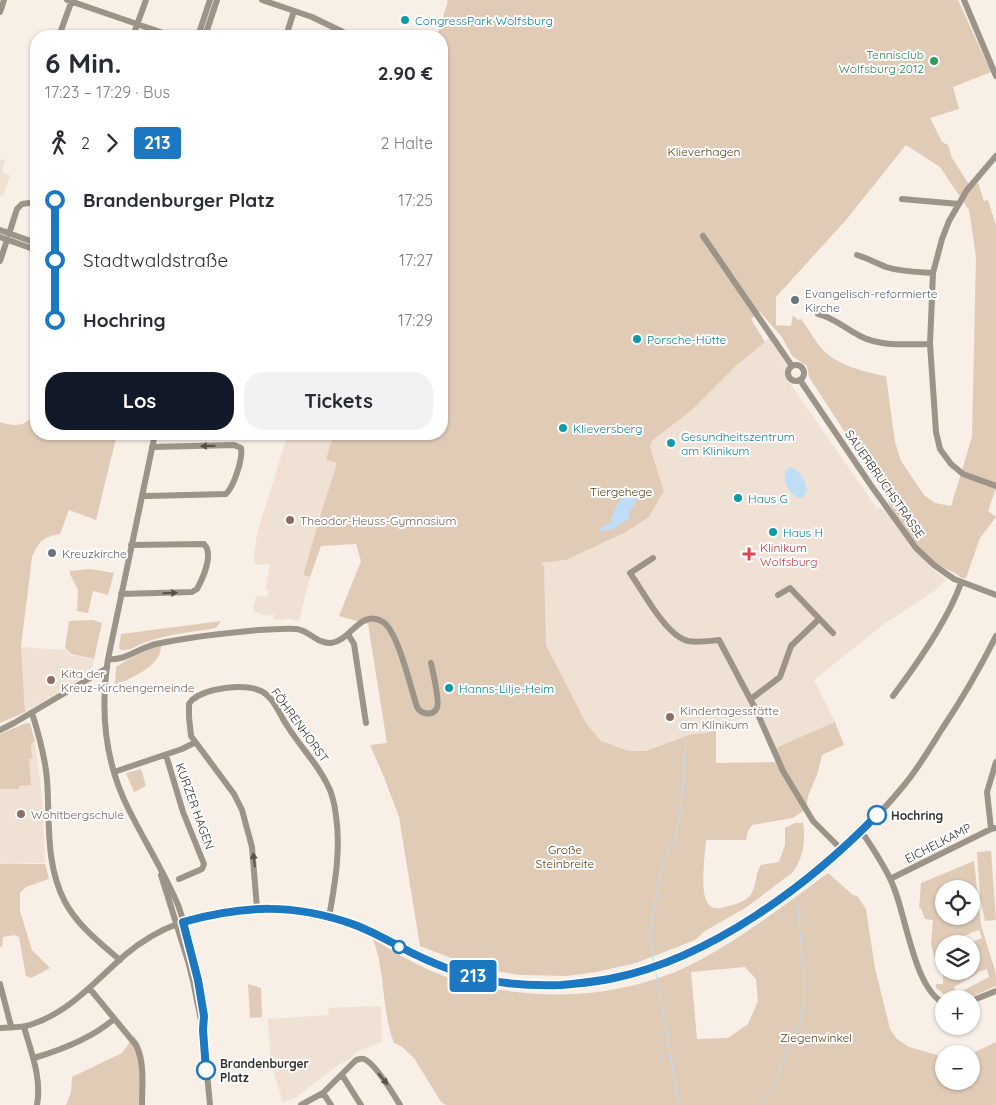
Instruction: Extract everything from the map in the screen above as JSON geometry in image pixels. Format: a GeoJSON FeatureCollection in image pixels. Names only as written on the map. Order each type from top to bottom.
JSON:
{"type":"FeatureCollection","features":[{"type":"Feature","properties":{"kind":"street"},"geometry":{"type":"LineString","coordinates":[[0,12],[4,0]]}},
{"type":"Feature","properties":{"kind":"street"},"geometry":{"type":"LineString","coordinates":[[61,30],[70,0],[154,30]]}},
{"type":"Feature","properties":{"kind":"street"},"geometry":{"type":"LineString","coordinates":[[135,30],[146,0]]}},
{"type":"Feature","properties":{"kind":"street"},"geometry":{"type":"LineString","coordinates":[[200,30],[210,0]]}},
{"type":"Feature","properties":{"kind":"street"},"geometry":{"type":"LineString","coordinates":[[207,30],[217,0]]}},
{"type":"Feature","properties":{"kind":"street"},"geometry":{"type":"LineString","coordinates":[[262,0],[312,17],[339,30]]}},
{"type":"Feature","properties":{"kind":"street"},"geometry":{"type":"LineString","coordinates":[[964,0],[996,74]]}},
{"type":"Feature","properties":{"kind":"street"},"geometry":{"type":"LineString","coordinates":[[288,30],[294,11]]}},
{"type":"Feature","properties":{"kind":"street"},"geometry":{"type":"LineString","coordinates":[[996,156],[967,190],[949,221],[942,239],[933,273],[930,344],[934,413],[940,449],[950,464],[963,474],[996,486]]}},
{"type":"Feature","properties":{"kind":"street"},"geometry":{"type":"LineString","coordinates":[[902,199],[959,204]]}},
{"type":"Feature","properties":{"kind":"street"},"geometry":{"type":"LineString","coordinates":[[0,261],[17,209],[22,204],[30,203]]}},
{"type":"Feature","properties":{"kind":"street"},"geometry":{"type":"LineString","coordinates":[[0,230],[8,237],[30,247]]}},
{"type":"Feature","properties":{"kind":"street","name":"SAUERBRUCHSTRASSE"},"geometry":{"type":"LineString","coordinates":[[703,236],[792,366]]}},
{"type":"Feature","properties":{"kind":"street"},"geometry":{"type":"LineString","coordinates":[[0,237],[30,242]]}},
{"type":"Feature","properties":{"kind":"street"},"geometry":{"type":"LineString","coordinates":[[857,254],[886,267],[904,271],[933,273]]}},
{"type":"Feature","properties":{"kind":"street"},"geometry":{"type":"LineString","coordinates":[[818,314],[827,316],[862,337],[884,344],[930,344]]}},
{"type":"Feature","properties":{"kind":"street","name":"SAUERBRUCHSTRASSE"},"geometry":{"type":"LineString","coordinates":[[798,365],[803,369],[804,375],[800,380],[794,381],[789,378],[788,371],[792,366],[798,365]]}},
{"type":"Feature","properties":{"kind":"street","name":"SAUERBRUCHSTRASSE"},"geometry":{"type":"LineString","coordinates":[[800,380],[916,548],[934,565],[961,582],[996,595]]}},
{"type":"Feature","properties":{"kind":"street"},"geometry":{"type":"LineString","coordinates":[[154,440],[108,659],[105,682],[105,734],[114,772],[128,809],[178,906],[179,923],[204,1016],[203,1030],[210,1105]]}},
{"type":"Feature","properties":{"kind":"street"},"geometry":{"type":"LineString","coordinates":[[142,495],[226,494],[231,489],[242,455],[241,448],[234,445],[152,447]]}},
{"type":"Feature","properties":{"kind":"street"},"geometry":{"type":"LineString","coordinates":[[121,594],[192,592],[197,590],[209,555],[208,548],[204,544],[131,545]]}},
{"type":"Feature","properties":{"kind":"street"},"geometry":{"type":"LineString","coordinates":[[653,558],[630,573],[667,627],[675,635],[685,640],[699,642],[719,640],[756,710],[784,771],[808,813],[824,833],[842,850]]}},
{"type":"Feature","properties":{"kind":"street"},"geometry":{"type":"LineString","coordinates":[[893,696],[940,625],[961,582]]}},
{"type":"Feature","properties":{"kind":"street"},"geometry":{"type":"LineString","coordinates":[[778,595],[790,588],[834,633]]}},
{"type":"Feature","properties":{"kind":"street"},"geometry":{"type":"LineString","coordinates":[[750,699],[780,677],[790,646],[819,619]]}},
{"type":"Feature","properties":{"kind":"street"},"geometry":{"type":"LineString","coordinates":[[108,659],[123,658],[150,645],[223,633],[299,629],[318,640],[329,643],[340,641],[358,623],[365,620],[378,620],[388,626],[394,636],[417,707],[422,713],[427,714],[435,710],[438,704],[431,664]]}},
{"type":"Feature","properties":{"kind":"street"},"geometry":{"type":"LineString","coordinates":[[348,634],[354,644],[366,723]]}},
{"type":"Feature","properties":{"kind":"street"},"geometry":{"type":"LineString","coordinates":[[0,1028],[11,1026],[24,1027],[53,1015],[90,989],[120,960],[162,930],[179,923],[227,911],[257,908],[292,910],[356,926],[430,961],[468,975],[493,981],[547,985],[577,984],[616,978],[662,964],[699,948],[753,917],[813,874],[861,832],[905,784],[924,759],[966,692],[996,636]]}},
{"type":"Feature","properties":{"kind":"street"},"geometry":{"type":"LineString","coordinates":[[0,730],[107,668]]}},
{"type":"Feature","properties":{"kind":"street"},"geometry":{"type":"LineString","coordinates":[[86,681],[105,682]]}},
{"type":"Feature","properties":{"kind":"street","name":"FÖHRENHORST"},"geometry":{"type":"LineString","coordinates":[[257,908],[252,847],[241,808],[234,794],[194,743],[190,732],[189,709],[192,700],[197,695],[224,688],[255,689],[267,694],[316,766],[331,795],[336,816],[337,853],[334,890],[329,918]]}},
{"type":"Feature","properties":{"kind":"street"},"geometry":{"type":"LineString","coordinates":[[32,713],[43,754],[48,799],[50,857],[57,884],[66,903],[77,919],[96,940],[120,960]]}},
{"type":"Feature","properties":{"kind":"street","name":"KURZER HAGEN"},"geometry":{"type":"LineString","coordinates":[[114,772],[166,755],[194,743]]}},
{"type":"Feature","properties":{"kind":"street","name":"KURZER HAGEN"},"geometry":{"type":"LineString","coordinates":[[166,755],[181,804],[204,864],[202,869],[179,880]]}},
{"type":"Feature","properties":{"kind":"street"},"geometry":{"type":"LineString","coordinates":[[993,828],[988,792],[996,762]]}},
{"type":"Feature","properties":{"kind":"street","name":"EICHELKAMP"},"geometry":{"type":"LineString","coordinates":[[890,879],[993,828]]}},
{"type":"Feature","properties":{"kind":"street"},"geometry":{"type":"LineString","coordinates":[[861,832],[890,879],[921,976],[935,997]]}},
{"type":"Feature","properties":{"kind":"street"},"geometry":{"type":"LineString","coordinates":[[0,984],[11,1026]]}},
{"type":"Feature","properties":{"kind":"street"},"geometry":{"type":"LineString","coordinates":[[90,989],[136,1045],[141,1057],[142,1105]]}},
{"type":"Feature","properties":{"kind":"street"},"geometry":{"type":"LineString","coordinates":[[980,997],[996,991]]}},
{"type":"Feature","properties":{"kind":"street"},"geometry":{"type":"LineString","coordinates":[[34,1058],[71,1044],[114,1019]]}},
{"type":"Feature","properties":{"kind":"street"},"geometry":{"type":"LineString","coordinates":[[24,1027],[34,1058],[38,1083],[37,1105]]}},
{"type":"Feature","properties":{"kind":"street"},"geometry":{"type":"LineString","coordinates":[[301,1105],[323,1093],[356,1060],[361,1058],[366,1060],[384,1079],[400,1105]]}},
{"type":"Feature","properties":{"kind":"street"},"geometry":{"type":"LineString","coordinates":[[342,1075],[362,1105]]}},
{"type":"Feature","properties":{"kind":"street"},"geometry":{"type":"LineString","coordinates":[[323,1093],[331,1105]]}},
{"type":"Feature","properties":{"kind":"shaded area"},"geometry":{"type":"Polygon","coordinates":[[[0,159],[5,160],[2,172],[10,175],[3,196],[0,195],[0,159]]]}},
{"type":"Feature","properties":{"kind":"shaded area","name":"Klinikum Wolfsburg"},"geometry":{"type":"Polygon","coordinates":[[[769,338],[787,366],[785,376],[876,507],[885,510],[930,567],[946,580],[936,590],[884,624],[814,680],[835,722],[775,748],[758,710],[716,731],[716,763],[622,767],[586,723],[546,645],[544,566],[539,563],[566,560],[626,532],[649,517],[664,491],[650,447],[652,441],[692,410],[737,365],[769,338]]]}},
{"type":"Feature","properties":{"kind":"shaded area","name":"Theodor-Heuss-Gymnasium"},"geometry":{"type":"Polygon","coordinates":[[[286,440],[345,440],[303,575],[310,577],[299,621],[286,618],[285,620],[273,619],[274,614],[268,616],[253,611],[256,596],[267,597],[269,591],[265,590],[270,564],[257,565],[254,562],[258,530],[286,440]]]}},
{"type":"Feature","properties":{"kind":"shaded area","name":"Kita der Kreuz-Kirchengemeinde"},"geometry":{"type":"Polygon","coordinates":[[[21,647],[65,650],[70,655],[94,660],[91,673],[25,712],[21,647]]]}},
{"type":"Feature","properties":{"kind":"shaded area","name":"Wohltbergschule"},"geometry":{"type":"Polygon","coordinates":[[[35,742],[42,797],[45,863],[0,864],[0,747],[35,742]]]}},
{"type":"Feature","properties":{"kind":"shaded area"},"geometry":{"type":"Polygon","coordinates":[[[381,1006],[382,1042],[357,1052],[295,1098],[283,1102],[271,1064],[268,1019],[329,1015],[328,1008],[381,1006]]]}},
{"type":"Feature","properties":{"kind":"green space"},"geometry":{"type":"Polygon","coordinates":[[[446,0],[958,0],[991,72],[953,87],[959,109],[930,118],[942,142],[948,145],[952,158],[970,186],[978,183],[984,201],[988,200],[996,226],[996,488],[988,511],[996,517],[980,538],[966,578],[962,578],[932,560],[906,530],[893,512],[887,497],[809,377],[807,366],[792,356],[782,337],[760,312],[751,319],[765,342],[737,365],[692,410],[652,441],[650,447],[664,491],[649,517],[626,532],[566,560],[540,563],[544,566],[546,645],[586,723],[601,741],[629,751],[646,751],[689,735],[716,731],[716,763],[780,762],[775,748],[835,722],[844,745],[822,755],[817,775],[808,796],[806,809],[793,818],[752,825],[746,840],[706,840],[704,889],[707,902],[714,908],[722,908],[744,901],[749,897],[761,865],[779,862],[785,845],[785,828],[795,823],[803,823],[803,849],[793,872],[747,907],[705,931],[695,940],[636,963],[596,972],[567,976],[520,975],[477,968],[420,946],[399,817],[370,745],[387,743],[368,624],[339,616],[361,561],[356,544],[321,546],[310,577],[303,575],[337,463],[326,459],[332,440],[448,440],[448,30],[439,30],[448,1],[446,0]],[[906,145],[846,220],[776,297],[776,325],[791,326],[793,315],[798,320],[801,319],[818,344],[830,356],[853,368],[886,376],[895,442],[901,461],[924,495],[935,503],[951,506],[972,437],[976,257],[969,210],[940,167],[906,145]]]}},
{"type":"Feature","properties":{"kind":"green space"},"geometry":{"type":"Polygon","coordinates":[[[30,419],[30,440],[116,440],[96,520],[69,510],[60,534],[42,541],[32,557],[21,647],[25,712],[0,723],[0,422],[16,425],[30,419]]]}},
{"type":"Feature","properties":{"kind":"green space"},"geometry":{"type":"Polygon","coordinates":[[[91,569],[114,573],[108,595],[93,591],[88,613],[77,611],[78,590],[70,571],[91,569]]]}},
{"type":"Feature","properties":{"kind":"green space"},"geometry":{"type":"Polygon","coordinates":[[[93,620],[102,623],[94,659],[71,654],[65,648],[69,621],[93,620]]]}},
{"type":"Feature","properties":{"kind":"green space"},"geometry":{"type":"Polygon","coordinates":[[[221,621],[216,628],[163,637],[128,650],[121,650],[119,648],[121,634],[221,621]]]}},
{"type":"Feature","properties":{"kind":"green space"},"geometry":{"type":"Polygon","coordinates":[[[161,644],[160,652],[152,665],[137,675],[115,685],[116,667],[161,644]]]}},
{"type":"Feature","properties":{"kind":"green space"},"geometry":{"type":"Polygon","coordinates":[[[30,723],[35,742],[31,743],[32,758],[29,759],[31,785],[19,786],[19,789],[0,789],[0,734],[30,723]]]}},
{"type":"Feature","properties":{"kind":"green space"},"geometry":{"type":"Polygon","coordinates":[[[141,769],[146,786],[134,792],[126,773],[141,769]]]}},
{"type":"Feature","properties":{"kind":"green space"},"geometry":{"type":"Polygon","coordinates":[[[991,851],[996,920],[985,921],[980,897],[977,852],[991,851]]]}},
{"type":"Feature","properties":{"kind":"green space"},"geometry":{"type":"Polygon","coordinates":[[[974,861],[976,880],[935,880],[935,925],[980,925],[980,916],[996,974],[996,986],[980,993],[980,990],[965,990],[989,977],[987,969],[980,972],[980,939],[982,938],[979,930],[967,935],[935,935],[935,959],[931,945],[933,920],[925,919],[921,908],[919,909],[921,883],[974,861]]]}},
{"type":"Feature","properties":{"kind":"green space"},"geometry":{"type":"Polygon","coordinates":[[[0,864],[45,864],[49,879],[26,887],[20,893],[20,911],[32,950],[50,968],[31,978],[26,976],[19,937],[14,935],[3,937],[2,947],[0,947],[0,864]]]}},
{"type":"Feature","properties":{"kind":"green space","name":"Ziegenwinkel"},"geometry":{"type":"Polygon","coordinates":[[[828,873],[853,895],[857,896],[866,909],[875,968],[890,1029],[897,1039],[909,1047],[935,1054],[935,1090],[980,1090],[980,1050],[996,1042],[996,1105],[446,1105],[441,1102],[414,1058],[401,1046],[394,1043],[387,1018],[380,965],[373,939],[436,973],[468,983],[501,990],[535,994],[570,994],[637,985],[669,974],[717,951],[828,873]],[[745,967],[691,972],[697,1039],[728,1038],[748,1024],[758,1001],[756,979],[745,967]]]}},
{"type":"Feature","properties":{"kind":"green space"},"geometry":{"type":"Polygon","coordinates":[[[943,980],[966,980],[954,987],[955,990],[938,990],[936,988],[936,984],[943,984],[943,980]]]}},
{"type":"Feature","properties":{"kind":"green space"},"geometry":{"type":"Polygon","coordinates":[[[248,984],[261,988],[262,1017],[250,1018],[248,984]]]}},
{"type":"Feature","properties":{"kind":"green space"},"geometry":{"type":"Polygon","coordinates":[[[134,1036],[143,1052],[145,1105],[66,1105],[71,1092],[72,1077],[122,1053],[134,1036]]]}},
{"type":"Feature","properties":{"kind":"water"},"geometry":{"type":"Polygon","coordinates":[[[791,467],[800,474],[805,484],[807,492],[802,498],[795,496],[787,487],[785,471],[791,467]]]}},
{"type":"Feature","properties":{"kind":"water"},"geometry":{"type":"Polygon","coordinates":[[[632,491],[638,492],[639,497],[629,513],[629,518],[616,528],[601,532],[600,528],[610,523],[615,509],[624,495],[632,491]]]}},
{"type":"Feature","properties":{"kind":"waterway"},"geometry":{"type":"LineString","coordinates":[[654,964],[649,935],[663,862],[676,835],[681,808],[686,740]]}},
{"type":"Feature","properties":{"kind":"waterway"},"geometry":{"type":"LineString","coordinates":[[761,1105],[773,1086],[800,1021],[803,1006],[804,989],[798,903]]}},
{"type":"Feature","properties":{"kind":"waterway"},"geometry":{"type":"LineString","coordinates":[[655,968],[679,1105]]}},
{"type":"Feature","properties":{"kind":"bus line","name":"213"},"geometry":{"type":"LineString","coordinates":[[206,1070],[203,1030],[204,1016],[198,980],[183,922],[248,908],[292,910],[312,913],[356,926],[430,961],[468,975],[493,981],[522,985],[596,982],[662,964],[717,939],[753,917],[813,874],[854,839],[877,815]]}},
{"type":"Feature","properties":{"kind":"place","name":"CongressPark Wolfsburg"},"geometry":{"type":"Point","coordinates":[405,20]}},
{"type":"Feature","properties":{"kind":"place","name":"Tennisclub Wolfsburg 2012"},"geometry":{"type":"Point","coordinates":[934,61]}},
{"type":"Feature","properties":{"kind":"place","name":"Evangelisch-reformierte Kirche"},"geometry":{"type":"Point","coordinates":[795,300]}},
{"type":"Feature","properties":{"kind":"place","name":"Porsche-Hütte"},"geometry":{"type":"Point","coordinates":[637,339]}},
{"type":"Feature","properties":{"kind":"place","name":"Klieversberg"},"geometry":{"type":"Point","coordinates":[563,428]}},
{"type":"Feature","properties":{"kind":"place","name":"Gesundheitszentrum am Klinikum"},"geometry":{"type":"Point","coordinates":[671,443]}},
{"type":"Feature","properties":{"kind":"place","name":"Haus G"},"geometry":{"type":"Point","coordinates":[738,498]}},
{"type":"Feature","properties":{"kind":"place","name":"Theodor-Heuss-Gymnasium"},"geometry":{"type":"Point","coordinates":[290,520]}},
{"type":"Feature","properties":{"kind":"place","name":"Haus H"},"geometry":{"type":"Point","coordinates":[773,532]}},
{"type":"Feature","properties":{"kind":"place","name":"Kreuzkirche"},"geometry":{"type":"Point","coordinates":[52,553]}},
{"type":"Feature","properties":{"kind":"place","name":"Klinikum Wolfsburg"},"geometry":{"type":"Point","coordinates":[749,554]}},
{"type":"Feature","properties":{"kind":"place","name":"Kita der Kreuz-Kirchengemeinde"},"geometry":{"type":"Point","coordinates":[51,680]}},
{"type":"Feature","properties":{"kind":"place","name":"Hanns-Lilje-Heim"},"geometry":{"type":"Point","coordinates":[449,688]}},
{"type":"Feature","properties":{"kind":"place","name":"Kindertagesstätte am Klinikum"},"geometry":{"type":"Point","coordinates":[670,717]}},
{"type":"Feature","properties":{"kind":"place","name":"Wohltbergschule"},"geometry":{"type":"Point","coordinates":[21,814]}},
{"type":"Feature","properties":{"kind":"place","name":"Hochring"},"geometry":{"type":"Point","coordinates":[877,815]}},
{"type":"Feature","properties":{"kind":"place","name":"Brandenburger Platz"},"geometry":{"type":"Point","coordinates":[206,1070]}},
{"type":"Feature","properties":{"kind":"park label","name":"Klieverhagen"},"geometry":{"type":"Point","coordinates":[704,151]}},
{"type":"Feature","properties":{"kind":"park label","name":"Tiergehege"},"geometry":{"type":"Point","coordinates":[621,491]}},
{"type":"Feature","properties":{"kind":"park label","name":"Große Steinbreite"},"geometry":{"type":"Point","coordinates":[565,856]}}]}
